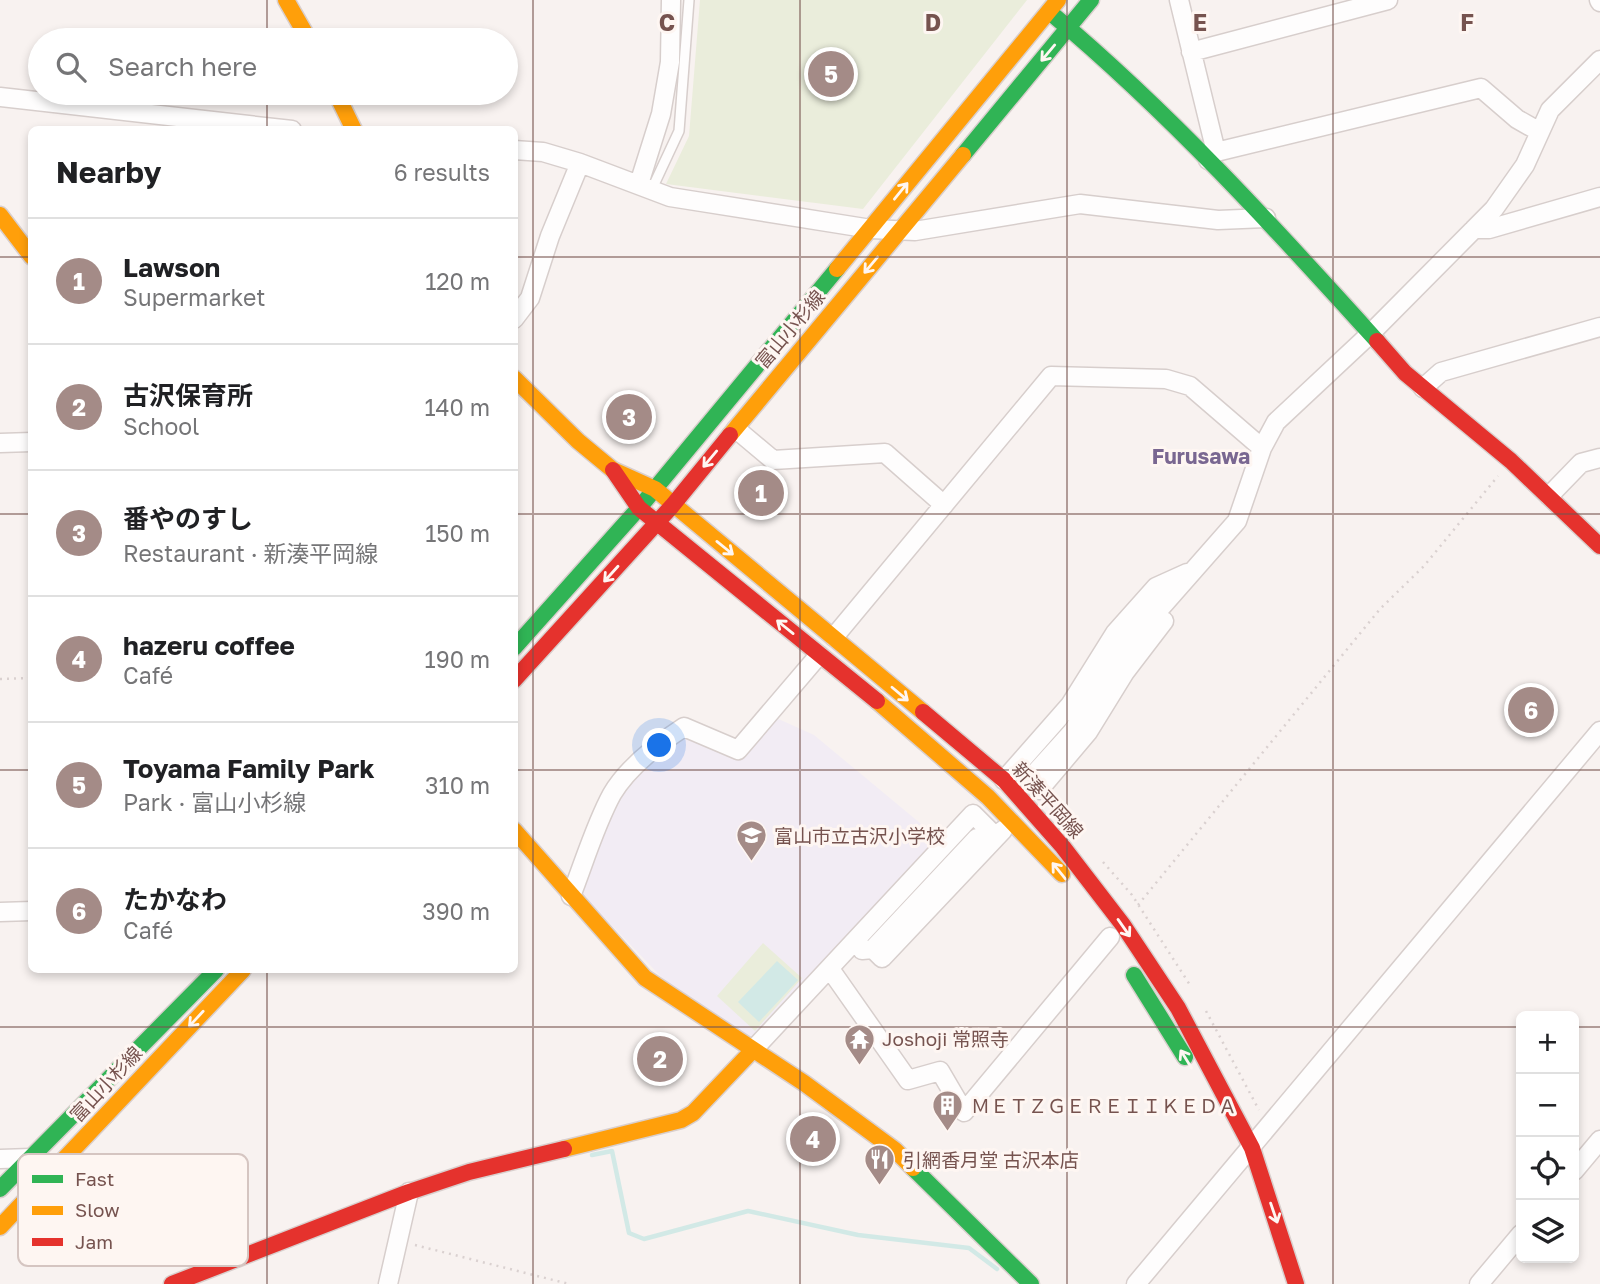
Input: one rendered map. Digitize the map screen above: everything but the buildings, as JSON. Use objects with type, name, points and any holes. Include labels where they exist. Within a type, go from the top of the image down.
[{"type":"main road","points":[[286,0],[302,28]]},
{"type":"main road","name":"富山小杉線","points":[[518,676],[672,506],[1091,0]]},
{"type":"main road","points":[[1049,6],[1069,29],[1212,156],[1369,335],[1423,388],[1511,461],[1600,546]]},
{"type":"main road","name":"富山小杉線","points":[[518,644],[655,489],[871,229],[1049,6]]},
{"type":"main road","points":[[342,105],[352,126]]},
{"type":"main road","points":[[0,215],[28,252]]},
{"type":"main road","name":"新湊平岡線","points":[[518,381],[578,441],[613,470],[655,489],[672,506],[1004,780],[1063,847],[1123,925],[1178,1008],[1252,1148],[1296,1284]]},
{"type":"main road","name":"新湊平岡線","points":[[613,470],[639,508],[885,707],[1011,821],[1073,889],[1117,948],[1194,1072],[1217,1118]]},
{"type":"main road","points":[[518,835],[645,978],[846,1112],[895,1150],[1031,1284]]},
{"type":"main road","name":"富山小杉線","points":[[35,1154],[213,973]]},
{"type":"main road","name":"富山小杉線","points":[[69,1154],[240,973]]},
{"type":"main road","points":[[248,1254],[409,1192],[469,1172],[681,1120],[693,1113],[752,1050]]},
{"type":"main road","points":[[1228,1140],[1241,1170]]},
{"type":"main road","name":"富山小杉線","points":[[0,1189],[18,1171]]},
{"type":"main road","name":"富山小杉線","points":[[0,1227],[18,1208]]},
{"type":"main road","points":[[172,1284],[218,1266]]},
{"type":"street","points":[[645,187],[662,114],[670,62],[671,0]]},
{"type":"street","points":[[1179,0],[1212,156],[1481,88],[1517,119],[1540,132]]},
{"type":"street","points":[[1191,52],[1388,0]]},
{"type":"street","points":[[1037,782],[1127,646],[1237,521],[1262,448],[1276,422],[1369,335],[1494,209],[1525,165],[1550,110],[1600,60]]},
{"type":"street","points":[[0,97],[28,100]]},
{"type":"street","points":[[71,105],[257,126]]},
{"type":"street","points":[[518,150],[543,152],[580,163],[670,197],[871,229],[898,231],[939,228],[1080,204],[1218,220],[1266,218]]},
{"type":"street","points":[[518,314],[530,298],[550,236],[580,163]]},
{"type":"street","points":[[1474,229],[1489,229],[1600,197]]},
{"type":"street","points":[[1423,388],[1441,372],[1600,327]]},
{"type":"street","points":[[834,638],[1051,376],[1166,379],[1190,386],[1262,448]]},
{"type":"street","points":[[736,429],[773,460],[886,453],[944,505]]},
{"type":"street","points":[[0,443],[28,442]]},
{"type":"street","points":[[1549,496],[1581,463],[1600,458]]},
{"type":"street","points":[[1004,780],[1070,705],[1115,633],[1156,587],[1194,570]]},
{"type":"street","points":[[571,896],[612,794],[624,778],[661,742],[684,727],[738,750],[819,655]]},
{"type":"street","points":[[1136,1284],[1241,1170],[1252,1148],[1600,730]]},
{"type":"street","points":[[752,1050],[973,814],[996,837]]},
{"type":"street","points":[[873,949],[883,958],[1011,821]]},
{"type":"street","points":[[845,953],[873,949],[977,838]]},
{"type":"street","points":[[0,912],[28,911]]},
{"type":"street","points":[[830,969],[908,1080],[940,1071],[964,1112],[1117,948]]},
{"type":"street","points":[[1579,1165],[1600,1140]]},
{"type":"street","points":[[0,1159],[18,1158]]},
{"type":"street","points":[[388,1284],[409,1192]]},
{"type":"street","points":[[1479,1284],[1516,1240]]},
{"type":"lane","points":[[645,187],[679,131],[689,0]]},
{"type":"path","points":[[1138,905],[1380,609],[1424,566],[1511,461]]},
{"type":"path","points":[[0,679],[28,678]]},
{"type":"path","points":[[398,1241],[569,1284]]},
{"type":"shaded area","name":"富山市立古沢小学校","points":[[774,717],[814,735],[938,838],[752,1040],[671,987],[577,889],[621,784],[681,733],[738,757]]},
{"type":"green space","points":[[700,0],[1027,0],[863,209],[666,184],[689,136]]},
{"type":"green space","points":[[763,943],[802,978],[755,1031],[717,996]]},
{"type":"water","points":[[777,961],[798,980],[759,1022],[738,1002]]},
{"type":"waterway","points":[[592,1155],[612,1151],[629,1233],[644,1239],[748,1211],[858,1235],[969,1248],[997,1269]]},
{"type":"traffic: fast","points":[[963,155],[1091,0]]},
{"type":"traffic: fast","points":[[1052,14],[1180,131],[1377,341]]},
{"type":"traffic: fast","points":[[518,644],[639,508],[837,269]]},
{"type":"traffic: fast","points":[[35,1154],[213,973]]},
{"type":"traffic: fast","points":[[1134,975],[1185,1057]]},
{"type":"traffic: fast","points":[[913,1168],[1031,1284]]},
{"type":"traffic: fast","points":[[0,1189],[18,1171]]},
{"type":"traffic: slow","points":[[286,0],[302,28]]},
{"type":"traffic: slow","points":[[837,269],[1058,0]]},
{"type":"traffic: slow","points":[[342,105],[352,126]]},
{"type":"traffic: slow","points":[[730,435],[963,155]]},
{"type":"traffic: slow","points":[[0,215],[28,252]]},
{"type":"traffic: slow","points":[[518,382],[578,441],[613,470],[655,489],[923,712]]},
{"type":"traffic: slow","points":[[877,701],[988,797],[1062,874]]},
{"type":"traffic: slow","points":[[518,835],[645,978],[804,1083],[895,1150],[913,1168]]},
{"type":"traffic: slow","points":[[69,1154],[240,973]]},
{"type":"traffic: slow","points":[[564,1149],[681,1120],[693,1113],[753,1050]]},
{"type":"traffic: slow","points":[[0,1227],[18,1208]]},
{"type":"traffic: jam","points":[[1377,341],[1405,373],[1511,461],[1600,546]]},
{"type":"traffic: jam","points":[[518,676],[672,506],[730,435]]},
{"type":"traffic: jam","points":[[613,470],[639,508],[877,701]]},
{"type":"traffic: jam","points":[[923,712],[1004,780],[1063,847],[1123,925],[1178,1008],[1252,1148],[1296,1284]]},
{"type":"traffic: jam","points":[[248,1254],[409,1192],[469,1172],[564,1149]]},
{"type":"traffic: jam","points":[[172,1284],[218,1266]]},
{"type":"place","name":"Toyama Family Park","points":[[831,74]]},
{"type":"place","name":"番やのすし","points":[[629,417]]},
{"type":"place","name":"Lawson","points":[[761,493]]},
{"type":"place","name":"たかなわ","points":[[1531,710]]},
{"type":"place","name":"富山市立古沢小学校","points":[[751,863]]},
{"type":"place","name":"古沢保育所","points":[[660,1059]]},
{"type":"place","name":"Joshoji 常照寺","points":[[859,1066]]},
{"type":"place","name":"ＭＥＴＺＧＥＲＥＩＩＫＥＤＡ","points":[[948,1133]]},
{"type":"place","name":"hazeru coffee","points":[[813,1139]]},
{"type":"place","name":"引網香月堂 古沢本店","points":[[880,1187]]},
{"type":"district","name":"Furusawa","points":[[1201,457]]}]
